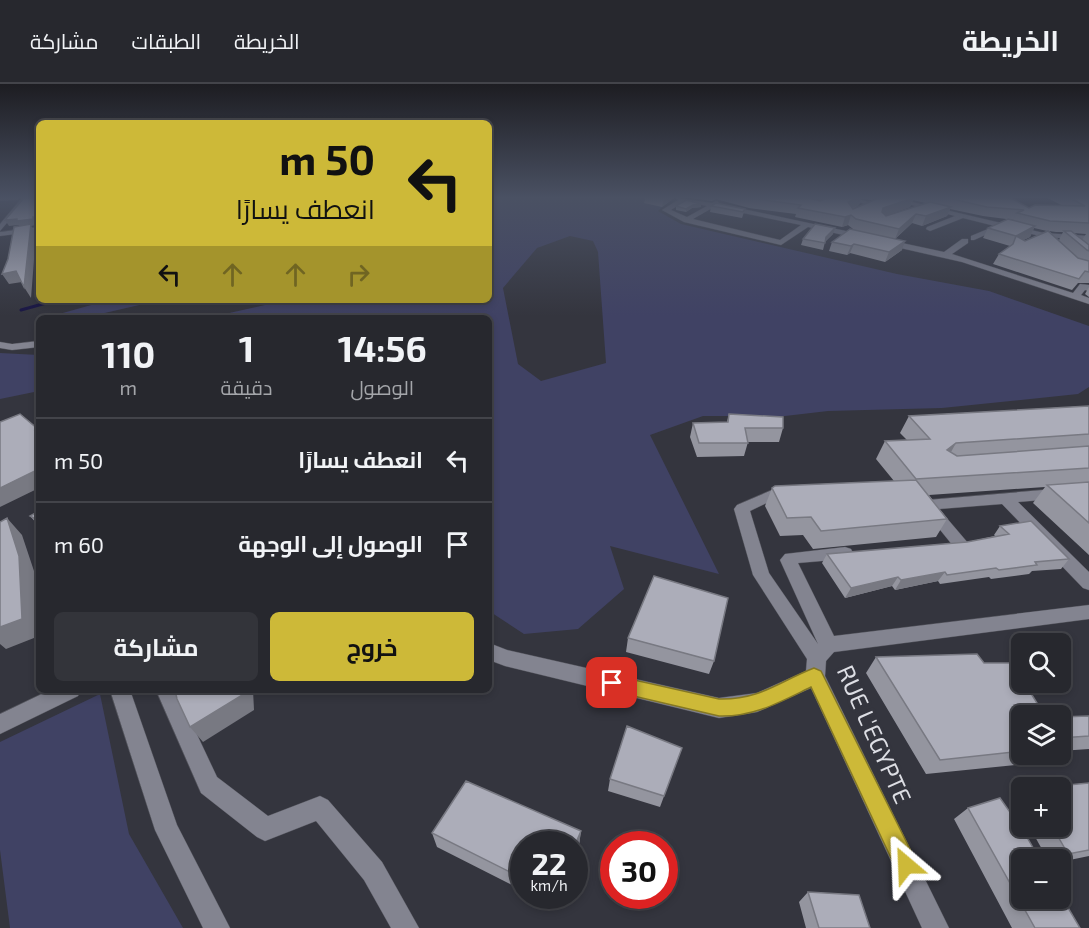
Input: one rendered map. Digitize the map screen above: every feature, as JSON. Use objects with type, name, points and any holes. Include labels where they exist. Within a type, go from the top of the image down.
[{"type":"street","points":[[758,237],[781,243],[789,237]]},
{"type":"street","points":[[867,237],[923,254],[944,256],[980,266],[1089,301]]},
{"type":"street","points":[[944,256],[975,237]]},
{"type":"street","points":[[1026,243],[1039,237]]},
{"type":"street","points":[[1047,237],[1052,242]]},
{"type":"street","points":[[1063,237],[1089,238]]},
{"type":"street","points":[[1068,238],[1082,250]]},
{"type":"street","points":[[877,252],[890,243]]},
{"type":"street","points":[[980,266],[996,256]]},
{"type":"street","points":[[1075,296],[1086,287]]},
{"type":"street","points":[[0,345],[12,347],[36,344]]},
{"type":"street","points":[[937,545],[960,543],[927,505],[1089,491]]},
{"type":"street","points":[[772,495],[742,509],[761,575],[820,660]]},
{"type":"street","points":[[1005,498],[1089,583]]},
{"type":"street","points":[[820,660],[788,560],[858,552]]},
{"type":"street","points":[[492,652],[505,658],[719,708],[735,708],[760,703],[820,660],[1089,612]]},
{"type":"street","name":"RUE L'EGYPTE","points":[[820,660],[936,928]]},
{"type":"street","points":[[0,724],[65,693]]},
{"type":"street","points":[[121,693],[167,830],[217,928]]},
{"type":"street","points":[[167,693],[209,785],[265,828],[320,808],[373,870],[406,928]]},
{"type":"shaded area","points":[[492,237],[566,237],[537,248],[503,288],[518,364],[541,381],[606,363],[598,252],[593,241],[576,237],[739,237],[897,274],[989,291],[1089,326],[1089,387],[1078,394],[942,408],[828,411],[785,416],[703,416],[650,435],[719,574],[610,546],[624,589],[578,629],[524,634],[492,613],[492,315],[220,315],[274,303],[492,303]]},
{"type":"shaded area","points":[[98,303],[148,303],[96,315],[56,315]]},
{"type":"shaded area","points":[[0,353],[36,355],[36,392],[0,399]]},
{"type":"shaded area","points":[[100,694],[129,834],[183,928],[10,928],[0,850],[0,742]]},
{"type":"building","points":[[12,237],[30,237],[24,287],[16,271],[2,274],[8,259]]},
{"type":"building","points":[[804,237],[826,237],[825,243],[803,239]]},
{"type":"building","points":[[838,237],[888,237],[905,241],[889,252],[854,244],[851,246],[832,242]]},
{"type":"building","points":[[1015,237],[1025,241],[1033,237],[1055,237],[1078,258],[1089,261],[1089,272],[1085,271],[1079,279],[999,254],[1013,244]]},
{"type":"building","points":[[1072,237],[1079,237],[1089,245],[1089,251]]},
{"type":"building","points":[[1089,406],[1089,434],[956,443],[947,450],[957,456],[1089,446],[1089,468],[916,479],[885,441],[930,439],[909,416]]},
{"type":"building","points":[[20,414],[36,427],[36,470],[0,488],[0,422]]},
{"type":"building","points":[[729,414],[783,417],[783,428],[745,428],[748,443],[699,443],[693,423],[728,422]]},
{"type":"building","points":[[916,480],[947,519],[821,531],[811,517],[787,518],[772,488],[775,486]]},
{"type":"building","points":[[1089,482],[1089,523],[1047,485]]},
{"type":"building","points":[[7,518],[19,556],[22,619],[0,627],[0,522]]},
{"type":"building","points":[[1031,521],[1069,559],[1035,562],[1037,565],[999,570],[996,568],[947,575],[945,572],[901,580],[898,577],[851,588],[827,554],[967,542],[1009,534],[1000,526]]},
{"type":"building","points":[[654,576],[728,598],[714,661],[628,638]]},
{"type":"building","points":[[977,654],[984,663],[1011,663],[1011,693],[1031,693],[1038,705],[1011,705],[1011,752],[940,760],[876,657]]},
{"type":"building","points":[[176,693],[244,694],[190,727]]},
{"type":"building","points":[[1089,716],[1089,736],[1071,737],[1071,717]]},
{"type":"building","points":[[627,726],[682,748],[664,796],[610,779]]},
{"type":"building","points":[[466,781],[581,831],[510,831],[510,872],[432,833]]},
{"type":"building","points":[[1089,783],[1089,850],[1071,853],[1071,849],[1065,849],[1058,837],[1071,837],[1071,785]]},
{"type":"building","points":[[1000,798],[1011,814],[1011,837],[1027,837],[1034,849],[1011,849],[1011,885],[968,808]]},
{"type":"building","points":[[808,892],[859,895],[870,928],[819,928]]},
{"type":"building","points":[[1024,909],[1069,909],[1080,928],[1035,928]]},
{"type":"waterway","points":[[21,310],[46,303]]},
{"type":"route","points":[[612,683],[719,708],[735,708],[760,703],[814,676],[906,865]]}]
